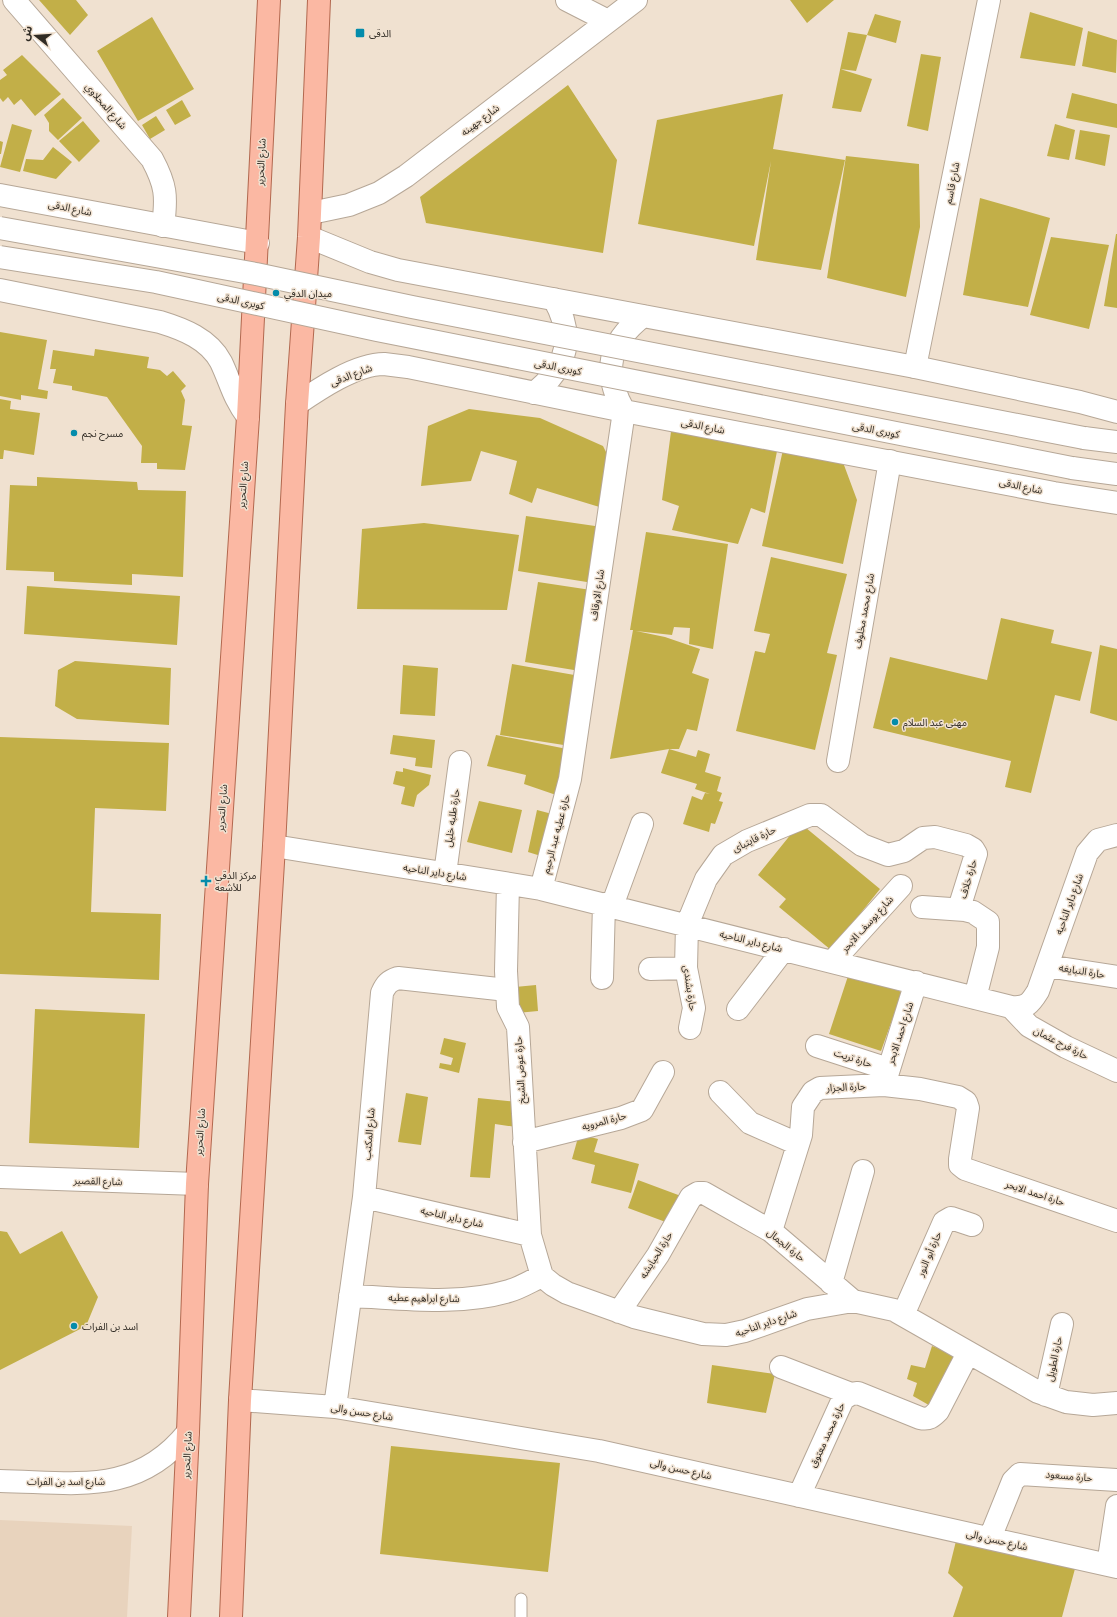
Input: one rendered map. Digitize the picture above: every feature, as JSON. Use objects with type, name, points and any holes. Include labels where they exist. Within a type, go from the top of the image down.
[{"type":"main road","name":"شارع التحرير","points":[[179,1617],[188,1432],[197,1184],[248,417],[258,243],[269,0]]},
{"type":"main road","points":[[231,1617],[240,1400],[274,846],[297,404],[310,237],[319,0]]},
{"type":"street","name":"شارع المحلاوي","points":[[14,0],[152,159],[163,180],[166,203],[163,226]]},
{"type":"street","points":[[567,0],[608,21]]},
{"type":"street","name":"شارع جهينه","points":[[311,213],[349,205],[379,193],[406,176],[636,0]]},
{"type":"street","name":"شارع قاسم","points":[[915,367],[989,0]]},
{"type":"street","name":"شارع الدقى","points":[[0,195],[258,243]]},
{"type":"street","points":[[0,228],[256,274],[420,309],[1084,438],[1117,442]]},
{"type":"street","points":[[310,237],[370,262],[398,270],[915,367],[1080,402],[1117,412]]},
{"type":"street","name":"كوبرى الدقى","points":[[0,256],[156,282],[384,332],[1072,468],[1117,474]]},
{"type":"street","points":[[0,290],[160,322],[178,328],[209,346],[220,361],[232,394],[248,417]]},
{"type":"street","points":[[534,393],[548,382],[555,372],[565,350],[566,332],[562,314],[554,299]]},
{"type":"street","points":[[624,411],[615,395],[611,378],[612,359],[618,342],[629,327],[643,316]]},
{"type":"street","name":"شارع الدقى","points":[[297,404],[333,380],[362,369],[382,364],[408,367],[624,411],[1054,493],[1117,503]]},
{"type":"street","points":[[1080,402],[1117,400]]},
{"type":"street","name":"شارع الاوقاف","points":[[570,779],[624,411]]},
{"type":"street","name":"شارع محمد مخلوف","points":[[838,761],[890,461]]},
{"type":"street","name":"حارة طلبه خليل","points":[[445,874],[460,762]]},
{"type":"street","name":"حارة عطيه عبد الرحيم","points":[[541,889],[570,779]]},
{"type":"street","name":"حارة قايتباى","points":[[687,925],[706,879],[723,855],[747,841],[810,815],[821,815],[835,826]]},
{"type":"street","points":[[602,978],[608,906],[642,824]]},
{"type":"street","name":"حارة خلاف","points":[[835,826],[862,845],[888,855],[904,851],[923,838],[934,836],[966,845],[973,849],[976,854],[961,902],[965,910],[973,912],[988,922],[988,947],[976,998]]},
{"type":"street","name":"شارع داير الناحيه","points":[[274,846],[541,889],[833,961],[1011,1007],[1022,1008],[1031,1002],[1038,992],[1088,853],[1098,840],[1117,836]]},
{"type":"street","name":"حارة عوض الشيخ","points":[[508,884],[506,971],[508,1007],[518,1027],[530,1235]]},
{"type":"street","name":"شارع يوسف الابحر","points":[[833,961],[901,886]]},
{"type":"street","points":[[922,907],[965,910]]},
{"type":"street","name":"حارة بشندى","points":[[687,925],[686,968],[694,1008],[690,1028]]},
{"type":"street","points":[[738,1009],[784,949]]},
{"type":"street","name":"حارة النبايغه","points":[[1047,966],[1117,977]]},
{"type":"street","points":[[650,970],[686,968]]},
{"type":"street","name":"شارع المكتب","points":[[335,1407],[364,1197],[382,993],[390,980],[398,978],[507,990]]},
{"type":"street","name":"شارع احمد الابحر","points":[[886,1077],[916,982]]},
{"type":"street","name":"حارة فرج عثمان","points":[[1011,1007],[1029,1026],[1066,1047],[1117,1071]]},
{"type":"street","name":"حارة تريت","points":[[817,1046],[886,1077]]},
{"type":"street","name":"حارة المرويه","points":[[524,1142],[621,1118],[642,1110],[663,1072]]},
{"type":"street","name":"حارة الجزار","points":[[771,1231],[798,1144],[802,1126],[803,1107],[813,1092],[820,1088],[886,1077],[935,1092],[958,1097],[966,1102],[968,1108],[960,1159]]},
{"type":"street","points":[[720,1092],[750,1123],[798,1144]]},
{"type":"street","name":"حارة احمد الابحر","points":[[960,1159],[960,1164],[970,1172],[1117,1221]]},
{"type":"street","points":[[831,1283],[863,1171]]},
{"type":"street","name":"شارع القصير","points":[[0,1177],[197,1184]]},
{"type":"street","name":"حارة الجمال","points":[[691,1197],[698,1193],[704,1193],[771,1231],[852,1301]]},
{"type":"street","name":"شارع داير الناحيه","points":[[364,1197],[530,1235]]},
{"type":"street","name":"حارة الحبايشه","points":[[619,1312],[658,1255],[691,1197]]},
{"type":"street","name":"حارة أبو النور","points":[[903,1315],[944,1222],[951,1218],[972,1225]]},
{"type":"street","points":[[530,1235],[542,1276]]},
{"type":"street","name":"شارع داير الناحيه","points":[[542,1276],[553,1285],[567,1293],[619,1312],[703,1334],[726,1335],[744,1332],[807,1309],[852,1301],[894,1310],[1046,1395],[1066,1402],[1093,1405],[1117,1403]]},
{"type":"street","name":"شارع ابراهيم عطيه","points":[[350,1296],[457,1300],[510,1291],[542,1276]]},
{"type":"street","name":"حارة الطويل","points":[[1046,1395],[1062,1324]]},
{"type":"street","name":"حارة محمد معتوق","points":[[799,1496],[843,1399],[850,1394],[858,1393],[920,1418],[926,1419],[933,1417],[938,1411],[968,1352]]},
{"type":"street","points":[[781,1367],[850,1394]]},
{"type":"street","name":"شارع حسن والى","points":[[240,1400],[335,1407],[599,1451],[1113,1566]]},
{"type":"street","name":"شارع اسد بن الفرات","points":[[0,1481],[106,1482],[126,1478],[144,1471],[161,1460],[176,1448],[188,1432]]},
{"type":"street","name":"حارة مسعود","points":[[990,1538],[1013,1481],[1020,1474],[1117,1480]]},
{"type":"street","points":[[1113,1566],[1117,1506]]},
{"type":"lane","points":[[521,1598],[521,1617]]},
{"type":"shaded area","points":[[0,1520],[132,1526],[127,1617],[0,1617]]},
{"type":"building","points":[[39,0],[76,0],[88,15],[70,35]]},
{"type":"building","points":[[790,0],[834,0],[807,23]]},
{"type":"building","points":[[1030,12],[1083,28],[1075,66],[1020,58]]},
{"type":"building","points":[[875,14],[901,21],[896,43],[867,35]]},
{"type":"building","points":[[152,17],[194,89],[138,121],[97,51]]},
{"type":"building","points":[[1088,31],[1117,40],[1116,73],[1082,66]]},
{"type":"building","points":[[848,32],[867,35],[856,71],[840,69]]},
{"type":"building","points":[[921,54],[941,57],[928,131],[907,126]]},
{"type":"building","points":[[22,55],[61,94],[35,116],[21,99],[14,105],[8,97],[3,102],[0,98],[0,80],[7,75],[3,70]]},
{"type":"building","points":[[840,69],[872,79],[861,112],[832,108]]},
{"type":"building","points":[[568,85],[617,160],[603,253],[426,223],[420,197]]},
{"type":"building","points":[[1072,93],[1117,104],[1117,128],[1066,118]]},
{"type":"building","points":[[783,94],[773,149],[845,160],[821,270],[756,260],[771,161],[754,246],[638,224],[657,120]]},
{"type":"building","points":[[63,98],[82,118],[58,140],[49,131],[49,123],[44,115]]},
{"type":"building","points":[[182,100],[191,116],[175,125],[166,110]]},
{"type":"building","points":[[156,116],[165,130],[150,139],[142,125]]},
{"type":"building","points":[[83,121],[100,141],[79,162],[59,141]]},
{"type":"building","points":[[12,124],[32,130],[20,172],[0,167]]},
{"type":"building","points":[[1055,124],[1075,130],[1069,160],[1047,156]]},
{"type":"building","points":[[1080,130],[1110,135],[1105,166],[1075,159]]},
{"type":"building","points":[[0,141],[3,142],[1,154],[0,154]]},
{"type":"building","points":[[53,147],[72,162],[56,179],[23,171],[26,159],[43,160]]},
{"type":"building","points":[[846,156],[919,164],[920,227],[906,297],[827,278]]},
{"type":"building","points":[[980,198],[1050,218],[1028,307],[963,295]]},
{"type":"building","points":[[1117,234],[1117,308],[1104,306]]},
{"type":"building","points":[[1051,237],[1109,245],[1089,329],[1030,315]]},
{"type":"building","points":[[0,332],[47,340],[38,389],[48,391],[47,399],[21,395],[21,400],[0,396]]},
{"type":"building","points":[[95,349],[149,357],[147,368],[160,370],[167,376],[173,371],[186,386],[181,391],[185,400],[182,425],[192,426],[185,470],[157,469],[157,463],[141,463],[142,446],[107,397],[72,390],[72,386],[53,383],[56,369],[50,369],[53,350],[94,356]]},
{"type":"building","points":[[0,399],[11,401],[10,409],[40,413],[34,455],[4,450],[3,459],[0,459]]},
{"type":"building","points":[[469,409],[540,418],[603,446],[611,462],[606,509],[537,488],[532,503],[509,494],[517,461],[481,451],[471,481],[421,486],[428,426]]},
{"type":"building","points":[[672,424],[778,446],[765,513],[751,508],[738,544],[672,530],[679,506],[662,500]]},
{"type":"building","points":[[784,445],[841,457],[857,500],[843,564],[762,546]]},
{"type":"building","points":[[37,477],[137,482],[138,490],[186,491],[183,577],[132,574],[132,585],[54,581],[54,572],[6,570],[10,485],[37,486]]},
{"type":"building","points":[[526,516],[602,527],[593,583],[518,571]]},
{"type":"building","points":[[424,523],[519,535],[507,610],[357,609],[362,529]]},
{"type":"building","points":[[646,532],[728,544],[713,649],[689,644],[690,628],[674,627],[672,635],[636,631],[665,637],[700,649],[692,673],[709,679],[697,731],[687,729],[679,749],[669,749],[610,759],[633,630],[630,630]]},
{"type":"building","points":[[771,557],[847,574],[827,653],[837,655],[815,750],[736,731],[755,651],[765,653],[770,634],[754,631]]},
{"type":"building","points":[[538,582],[591,590],[580,671],[525,662]]},
{"type":"building","points":[[27,586],[180,596],[177,645],[24,634]]},
{"type":"building","points":[[1001,618],[1054,630],[1051,643],[1092,652],[1080,701],[1055,695],[1031,793],[1005,787],[1011,761],[873,728],[890,657],[987,680]]},
{"type":"building","points":[[1100,645],[1117,649],[1117,721],[1090,713]]},
{"type":"building","points":[[75,661],[171,668],[169,725],[77,719],[55,706],[58,670]]},
{"type":"building","points":[[512,664],[580,676],[570,746],[500,735]]},
{"type":"building","points":[[403,665],[438,668],[435,716],[400,714]]},
{"type":"building","points":[[393,735],[435,740],[432,768],[415,766],[416,758],[390,754]]},
{"type":"building","points":[[496,735],[567,749],[559,796],[524,784],[526,775],[487,766]]},
{"type":"building","points":[[0,737],[169,743],[166,811],[95,808],[91,912],[161,914],[159,980],[0,974]]},
{"type":"building","points":[[669,749],[696,757],[698,750],[710,754],[705,772],[721,777],[717,791],[722,793],[719,801],[723,802],[715,824],[711,823],[709,832],[683,824],[692,796],[702,800],[705,793],[710,794],[695,789],[697,784],[661,773]]},
{"type":"building","points":[[403,768],[431,775],[429,785],[417,795],[414,807],[401,804],[405,787],[393,784],[396,771],[403,772]]},
{"type":"building","points":[[479,801],[522,810],[512,853],[467,842]]},
{"type":"building","points":[[537,810],[556,815],[544,857],[528,852]]},
{"type":"building","points":[[800,823],[880,889],[831,950],[779,907],[786,899],[758,875]]},
{"type":"building","points":[[849,973],[902,992],[881,1051],[829,1034]]},
{"type":"building","points":[[536,985],[538,1011],[517,1013],[515,987]]},
{"type":"building","points":[[35,1009],[145,1014],[139,1148],[29,1143]]},
{"type":"building","points":[[444,1038],[466,1043],[459,1073],[439,1068],[440,1063],[451,1065],[453,1058],[440,1054]]},
{"type":"building","points":[[406,1093],[428,1097],[421,1145],[398,1142]]},
{"type":"building","points":[[478,1098],[518,1102],[516,1127],[495,1124],[490,1178],[470,1177]]},
{"type":"building","points":[[579,1134],[598,1139],[594,1152],[639,1164],[631,1193],[591,1183],[595,1165],[572,1159]]},
{"type":"building","points":[[638,1180],[681,1196],[671,1224],[628,1208]]},
{"type":"building","points":[[0,1231],[7,1232],[20,1254],[62,1231],[98,1297],[86,1326],[0,1370]]},
{"type":"building","points":[[932,1346],[957,1355],[934,1408],[913,1396],[917,1383],[907,1379],[911,1365],[925,1368]]},
{"type":"building","points":[[712,1365],[775,1374],[766,1413],[707,1403]]},
{"type":"building","points":[[391,1446],[560,1463],[548,1572],[380,1554]]},
{"type":"building","points":[[957,1537],[1076,1565],[1062,1617],[953,1617],[963,1587],[948,1573]]},
{"type":"place","name":"الدقى","points":[[360,33]]},
{"type":"place","name":"ميدان الدقي","points":[[276,293]]},
{"type":"place","name":"مسرح نجم","points":[[74,433]]},
{"type":"place","name":"مهنى عبد السلام","points":[[895,722]]},
{"type":"place","name":"مركز الدقي للأشعة","points":[[206,881]]},
{"type":"place","name":"اسد بن الفرات","points":[[74,1326]]}]
